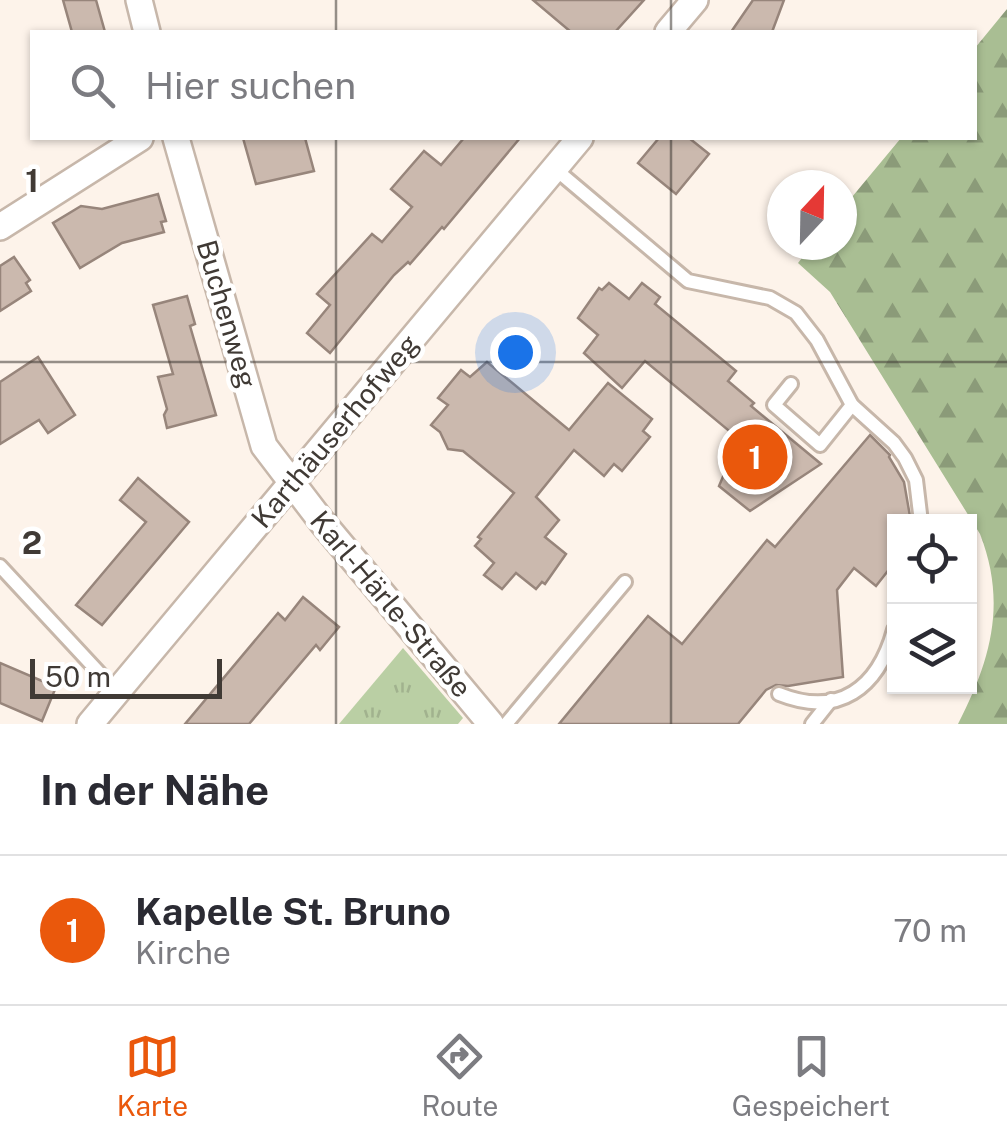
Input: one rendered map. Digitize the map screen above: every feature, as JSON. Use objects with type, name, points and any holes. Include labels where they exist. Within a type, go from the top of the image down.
[{"type":"street","points":[[138,0],[146,30]]},
{"type":"street","points":[[670,30],[695,0]]},
{"type":"street","points":[[0,227],[137,140]]},
{"type":"street","name":"Buchenweg","points":[[177,140],[264,446],[292,483]]},
{"type":"street","name":"Karthäuserhofweg","points":[[90,724],[578,140]]},
{"type":"street","name":"Karl-Härle-Straße","points":[[292,483],[490,724]]},
{"type":"lane","points":[[554,168],[688,280],[770,298],[796,313],[817,340],[852,405],[906,458],[916,480],[920,514]]},
{"type":"lane","points":[[791,384],[774,405],[820,445],[852,405]]},
{"type":"lane","points":[[0,566],[117,692]]},
{"type":"lane","points":[[506,724],[624,582]]},
{"type":"lane","points":[[779,694],[814,703],[856,691],[883,665],[887,652]]},
{"type":"lane","points":[[812,724],[831,700]]},
{"type":"green space","points":[[1007,9],[1007,724],[958,724],[972,694],[977,694],[992,631],[993,584],[977,529],[977,514],[968,514],[830,292],[798,263],[857,260],[857,191],[899,140],[977,140],[977,46]]},
{"type":"green space","points":[[403,648],[463,718],[458,724],[339,724]]},
{"type":"building","points":[[63,0],[96,0],[104,30],[71,30]]},
{"type":"building","points":[[533,0],[644,0],[617,30],[569,30]]},
{"type":"building","points":[[753,0],[784,0],[773,30],[732,30]]},
{"type":"building","points":[[244,140],[306,140],[314,171],[256,184]]},
{"type":"building","points":[[462,140],[518,140],[444,229],[394,275],[330,353],[307,333],[330,305],[317,294],[372,234],[382,242],[412,207],[391,189],[424,151],[441,165]]},
{"type":"building","points":[[657,140],[692,140],[709,154],[676,194],[638,163]]},
{"type":"building","points":[[158,194],[166,221],[161,222],[164,232],[122,243],[80,268],[53,223],[81,206],[102,209]]},
{"type":"building","points":[[14,257],[30,280],[26,283],[31,291],[0,311],[0,266]]},
{"type":"building","points":[[609,283],[629,299],[642,283],[660,297],[655,304],[736,371],[728,381],[754,403],[751,406],[821,464],[750,511],[719,486],[739,439],[645,361],[622,388],[584,353],[598,335],[578,318],[599,288],[602,290]]},
{"type":"building","points":[[187,296],[195,324],[190,326],[216,415],[167,428],[167,409],[158,377],[173,374],[153,305]]},
{"type":"building","points":[[38,357],[75,415],[48,433],[39,420],[0,444],[0,382]]},
{"type":"building","points":[[487,362],[569,430],[608,383],[652,419],[643,431],[650,437],[622,471],[614,464],[604,476],[574,450],[536,497],[559,520],[545,537],[566,554],[545,584],[542,582],[536,589],[516,573],[502,589],[484,575],[494,563],[475,546],[481,539],[478,537],[514,493],[463,451],[448,449],[440,432],[431,425],[448,405],[438,398],[461,370],[470,377]]},
{"type":"building","points":[[870,435],[890,455],[904,482],[910,514],[887,514],[887,572],[876,586],[854,568],[837,590],[843,677],[776,685],[766,690],[738,724],[559,724],[648,616],[682,644],[767,540],[775,547]]},
{"type":"building","points":[[138,478],[189,522],[102,625],[76,605],[146,522],[120,500]]},
{"type":"building","points":[[303,597],[339,627],[320,650],[316,645],[249,724],[185,724],[278,613],[285,620]]},
{"type":"building","points":[[0,663],[56,687],[42,721],[0,703]]},
{"type":"place","name":"Kapelle St. Bruno","points":[[755,457]]}]
